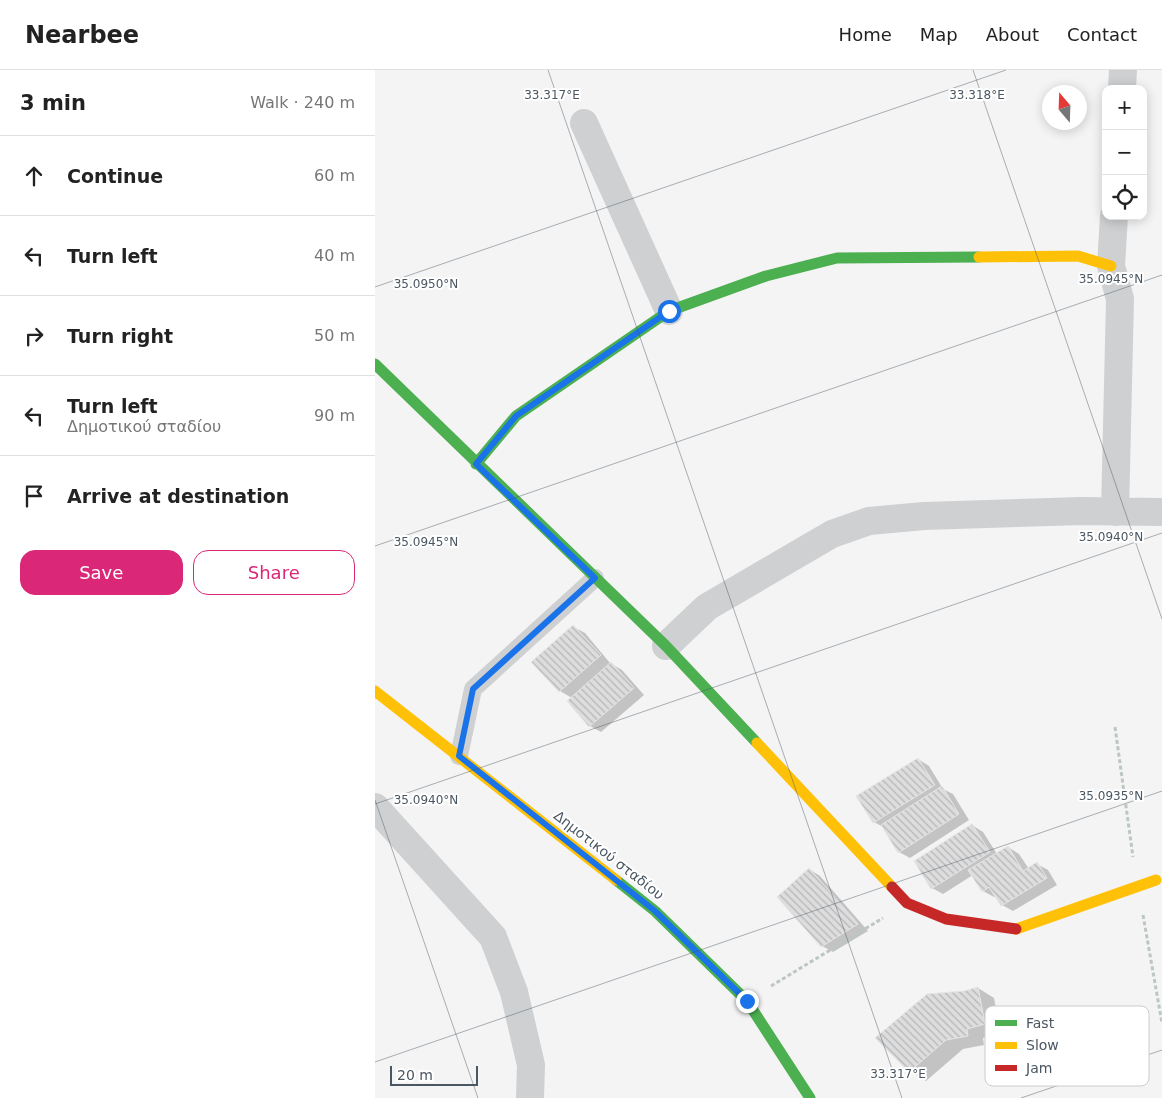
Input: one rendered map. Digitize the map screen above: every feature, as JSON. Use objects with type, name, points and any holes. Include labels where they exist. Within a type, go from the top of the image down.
[{"type":"street","points":[[1122,85],[1123,70]]},
{"type":"street","points":[[584,123],[669,311]]},
{"type":"street","points":[[1114,220],[1111,266],[1120,299],[1115,512]]},
{"type":"street","points":[[476,464],[516,416],[669,311],[766,276],[837,258],[1079,256],[1111,266]]},
{"type":"street","points":[[375,364],[476,464],[666,646],[907,903],[946,919],[1013,930],[1156,880]]},
{"type":"street","points":[[666,646],[707,607],[832,534],[869,521],[924,516],[1162,512]]},
{"type":"street","name":"Δημοτικού σταδίου","points":[[375,691],[655,911],[747,1001],[810,1098]]},
{"type":"street","points":[[375,807],[493,937],[514,992],[531,1065],[529,1098]]},
{"type":"lane","points":[[459,756],[473,689],[595,578]]},
{"type":"path","points":[[747,1001],[907,903]]},
{"type":"building","points":[[573,625],[601,655],[559,692],[531,662]]},
{"type":"building","points":[[611,662],[634,688],[589,727],[567,701]]},
{"type":"building","points":[[918,758],[935,785],[873,823],[856,796]]},
{"type":"building","points":[[942,786],[959,814],[898,853],[881,825]]},
{"type":"building","points":[[972,824],[990,852],[931,889],[914,861]]},
{"type":"building","points":[[1008,846],[1023,871],[1037,862],[1047,878],[1001,906],[989,887],[982,892],[968,870]]},
{"type":"building","points":[[809,868],[858,924],[821,947],[777,897]]},
{"type":"building","points":[[978,987],[985,1024],[967,1029],[968,1036],[946,1040],[909,1072],[875,1038],[927,994],[964,991]]},
{"type":"traffic: fast","points":[[476,464],[516,416],[669,311],[766,276],[837,258],[979,257]]},
{"type":"traffic: fast","points":[[375,364],[666,646],[757,743]]},
{"type":"traffic: fast","points":[[616,880],[655,911],[747,1001],[810,1098]]},
{"type":"traffic: slow","points":[[979,257],[1078,256],[1111,266]]},
{"type":"traffic: slow","points":[[375,691],[616,880]]},
{"type":"traffic: slow","points":[[757,743],[892,887]]},
{"type":"traffic: slow","points":[[1016,929],[1156,880]]},
{"type":"traffic: jam","points":[[892,887],[907,903],[946,919],[1016,929]]},
{"type":"route","points":[[669,311],[516,416],[476,464],[595,578],[473,689],[459,756],[655,911],[747,1001]]}]
